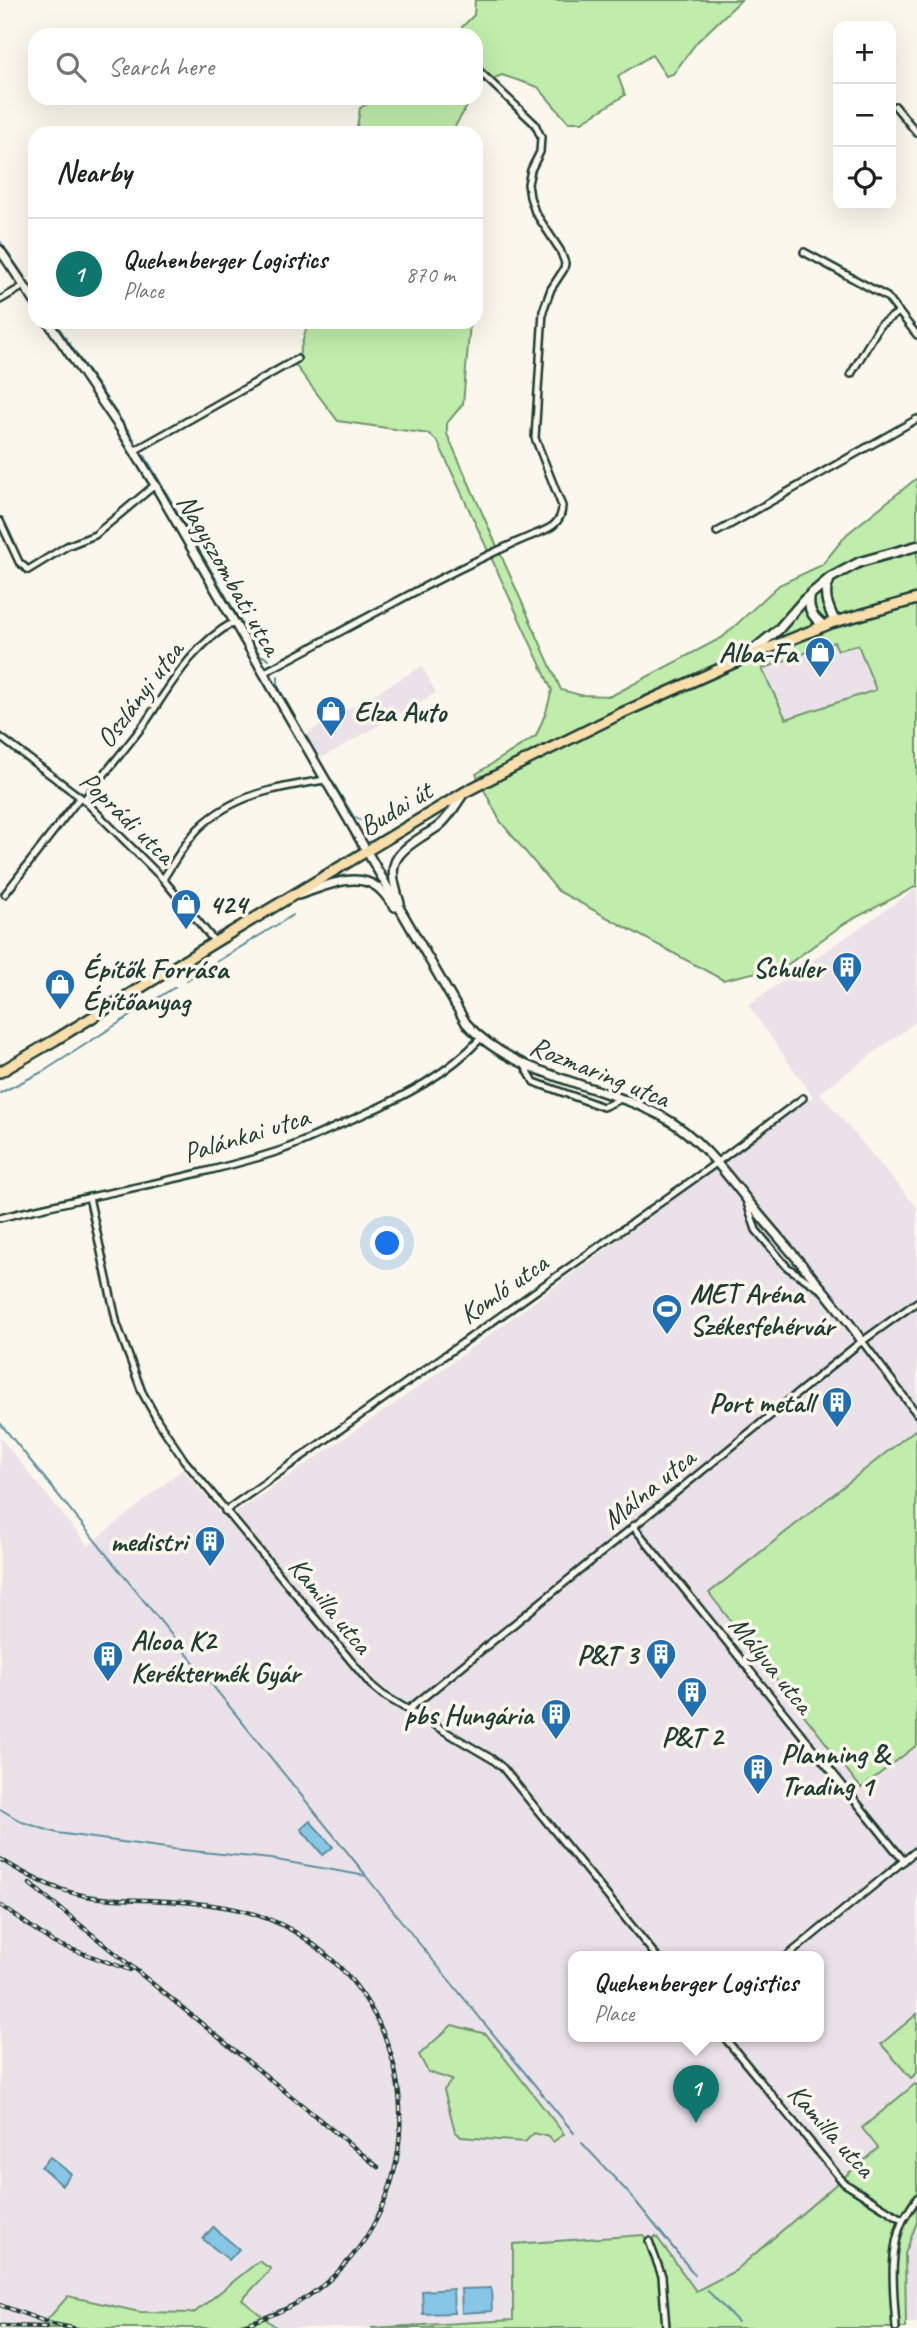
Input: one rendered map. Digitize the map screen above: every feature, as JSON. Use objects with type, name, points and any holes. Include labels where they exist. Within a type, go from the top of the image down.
[{"type":"main road","points":[[742,659],[778,631],[810,595],[830,578],[860,562],[917,546]]},
{"type":"main road","points":[[830,578],[826,587],[826,600],[835,622]]},
{"type":"main road","points":[[810,595],[809,608],[813,618],[824,626]]},
{"type":"main road","name":"Budai út","points":[[0,1072],[465,792],[622,713],[742,659],[835,622],[917,599]]},
{"type":"street","points":[[263,673],[485,556],[553,526],[562,515],[560,500],[538,450],[534,426],[543,311],[565,263],[560,250],[535,212],[530,197],[528,184],[531,170],[540,152],[541,137],[535,124],[483,75]]},
{"type":"street","points":[[896,107],[917,133]]},
{"type":"street","points":[[0,250],[28,292]]},
{"type":"street","points":[[804,252],[887,297],[917,335]]},
{"type":"street","points":[[0,300],[24,286]]},
{"type":"street","points":[[851,374],[880,325],[899,312]]},
{"type":"street","name":"Nagyszombati utca","points":[[53,329],[134,450],[367,852]]},
{"type":"street","points":[[134,450],[297,359]]},
{"type":"street","points":[[718,532],[917,419]]},
{"type":"street","points":[[0,521],[19,562],[28,570],[66,545],[95,535],[155,485]]},
{"type":"street","name":"Oszlányi utca","points":[[5,894],[146,721],[187,662],[212,637],[234,622]]},
{"type":"street","name":"Poprádi utca","points":[[0,737],[82,798],[163,879],[215,942]]},
{"type":"street","points":[[163,879],[200,828],[233,804],[270,789],[325,780]]},
{"type":"street","points":[[404,917],[392,879],[396,858],[404,848],[442,824],[465,792]]},
{"type":"street","name":"Rozmaring utca","points":[[367,852],[461,1016],[481,1038],[503,1054],[646,1109],[675,1124],[695,1140],[824,1292],[917,1414]]},
{"type":"street","points":[[287,899],[346,880],[361,880],[377,887],[404,917]]},
{"type":"street","name":"Palánkai utca","points":[[0,1218],[226,1165],[300,1143],[375,1109],[431,1079],[455,1063],[481,1038]]},
{"type":"street","points":[[523,1062],[534,1082],[603,1107],[621,1099]]},
{"type":"street","name":"Komló utca","points":[[225,1511],[716,1163],[803,1098]]},
{"type":"street","name":"Kamilla utca","points":[[89,1197],[117,1324],[142,1392],[170,1441],[359,1673],[383,1695],[492,1759],[502,1768],[652,1951]]},
{"type":"street","points":[[745,1197],[756,1230],[787,1267],[824,1292]]},
{"type":"street","name":"Málna utca","points":[[408,1710],[862,1341],[917,1302]]},
{"type":"street","name":"Mályva utca","points":[[633,1526],[904,1861]]},
{"type":"street","points":[[793,1951],[917,1850]]},
{"type":"street","name":"Kamilla utca","points":[[728,2042],[844,2183],[903,2220]]},
{"type":"street","points":[[896,2328],[894,2259],[897,2238],[903,2220],[917,2198]]},
{"type":"street","points":[[649,2241],[662,2276],[666,2328]]},
{"type":"shaded area","name":"Alba-Fa","points":[[835,642],[858,644],[876,690],[786,719],[762,669]]},
{"type":"shaded area","points":[[422,666],[436,693],[318,760],[304,735]]},
{"type":"shaded area","points":[[917,888],[917,1021],[820,1093],[917,1207],[917,1430],[709,1593],[861,1787],[917,1745],[917,2014],[881,2044],[911,2078],[917,2073],[917,2086],[915,2084],[863,2128],[879,2148],[735,2271],[695,2291],[655,2236],[513,2320],[371,2328],[277,2328],[242,2300],[271,2269],[259,2261],[194,2313],[140,2312],[68,2296],[40,2328],[0,2328],[0,1437],[88,1546],[183,1469],[225,1520],[414,1390],[813,1097],[748,1005]],"holes":[[[452,2080],[563,2135],[549,2137],[534,2133],[445,2090]]]},
{"type":"shaded area","points":[[917,2222],[917,2323],[906,2323],[905,2254]]},
{"type":"green space","points":[[475,0],[741,0],[697,42],[673,74],[666,76],[652,55],[618,76],[625,95],[582,122],[568,122],[538,87],[502,75],[483,82],[483,28],[462,28],[474,15]]},
{"type":"green space","points":[[365,105],[468,105],[455,126],[357,126],[360,108]]},
{"type":"green space","points":[[306,329],[469,329],[463,404],[447,423],[447,434],[561,690],[580,695],[611,696],[723,637],[779,585],[822,565],[847,534],[917,478],[917,886],[845,923],[787,965],[723,980],[558,891],[500,821],[476,774],[536,736],[552,690],[438,442],[429,434],[338,421],[296,366]],"holes":[[[834,642],[838,650],[858,645],[876,690],[786,719],[762,669]]]},
{"type":"green space","points":[[916,1429],[917,1745],[861,1788],[709,1593]]},
{"type":"green space","points":[[917,2014],[917,2073],[911,2078],[881,2044]]},
{"type":"green space","points":[[452,2025],[486,2034],[564,2134],[553,2142],[549,2137],[534,2133],[525,2142],[461,2137],[455,2131],[444,2090],[452,2080],[428,2072],[419,2055]]},
{"type":"green space","points":[[915,2084],[917,2222],[905,2254],[906,2328],[371,2328],[513,2320],[513,2244],[644,2235],[647,2243],[656,2236],[696,2291],[735,2271],[878,2148],[862,2128]]},
{"type":"green space","points":[[259,2261],[271,2269],[242,2300],[277,2328],[40,2328],[68,2296],[140,2312],[194,2313]]},
{"type":"water","points":[[310,1821],[333,1847],[323,1855],[301,1829]]},
{"type":"water","points":[[50,2157],[71,2174],[62,2185],[41,2167]]},
{"type":"water","points":[[213,2227],[239,2249],[229,2260],[203,2239]]},
{"type":"water","points":[[491,2288],[492,2311],[462,2313],[461,2289]]},
{"type":"water","points":[[453,2289],[454,2313],[423,2314],[422,2291]]},
{"type":"waterway","points":[[0,241],[24,276]]},
{"type":"waterway","points":[[60,329],[134,439]]},
{"type":"waterway","points":[[145,456],[260,655],[269,659]]},
{"type":"waterway","points":[[278,676],[278,686],[304,734]]},
{"type":"waterway","points":[[319,760],[354,817],[369,824]]},
{"type":"waterway","points":[[401,862],[404,856]]},
{"type":"waterway","points":[[187,980],[293,915]]},
{"type":"waterway","points":[[0,1093],[44,1071],[175,987]]},
{"type":"waterway","points":[[0,1423],[365,1874]]},
{"type":"waterway","points":[[0,1809],[22,1822],[57,1833],[271,1859],[366,1876],[574,2133]]},
{"type":"waterway","points":[[582,2143],[633,2198],[695,2275]]},
{"type":"waterway","points":[[707,2290],[738,2322]]},
{"type":"railway","points":[[0,1859],[40,1881],[82,1895],[105,1899],[217,1906],[261,1916],[282,1925],[323,1952],[358,1988],[382,2030],[396,2076],[400,2124],[394,2172],[378,2217],[351,2258],[314,2292],[275,2314],[232,2328]]},
{"type":"railway","points":[[30,1884],[378,2167]]},
{"type":"railway","points":[[0,1905],[54,1943],[130,1970]]},
{"type":"railway","points":[[0,2305],[52,2324],[73,2328]]},
{"type":"railway","points":[[0,2326],[46,2327]]},
{"type":"place","name":"Alba-Fa","points":[[820,679]]},
{"type":"place","name":"Elza Auto","points":[[331,738]]},
{"type":"place","name":"424","points":[[186,931]]},
{"type":"place","name":"Schuler","points":[[847,994]]},
{"type":"place","name":"Építők Forrása Építőanyag","points":[[60,1011]]},
{"type":"place","name":"MET Aréna Székesfehérvár","points":[[667,1336]]},
{"type":"place","name":"Port metall","points":[[837,1429]]},
{"type":"place","name":"medistri","points":[[210,1568]]},
{"type":"place","name":"P&T 3","points":[[661,1681]]},
{"type":"place","name":"Alcoa K2 Keréktermék Gyár","points":[[108,1683]]},
{"type":"place","name":"P&T 2","points":[[692,1719]]},
{"type":"place","name":"pbs Hungária","points":[[556,1741]]},
{"type":"place","name":"Planning & Trading 1","points":[[758,1796]]},
{"type":"place","name":"Quehenberger Logistics","points":[[696,2123]]}]
